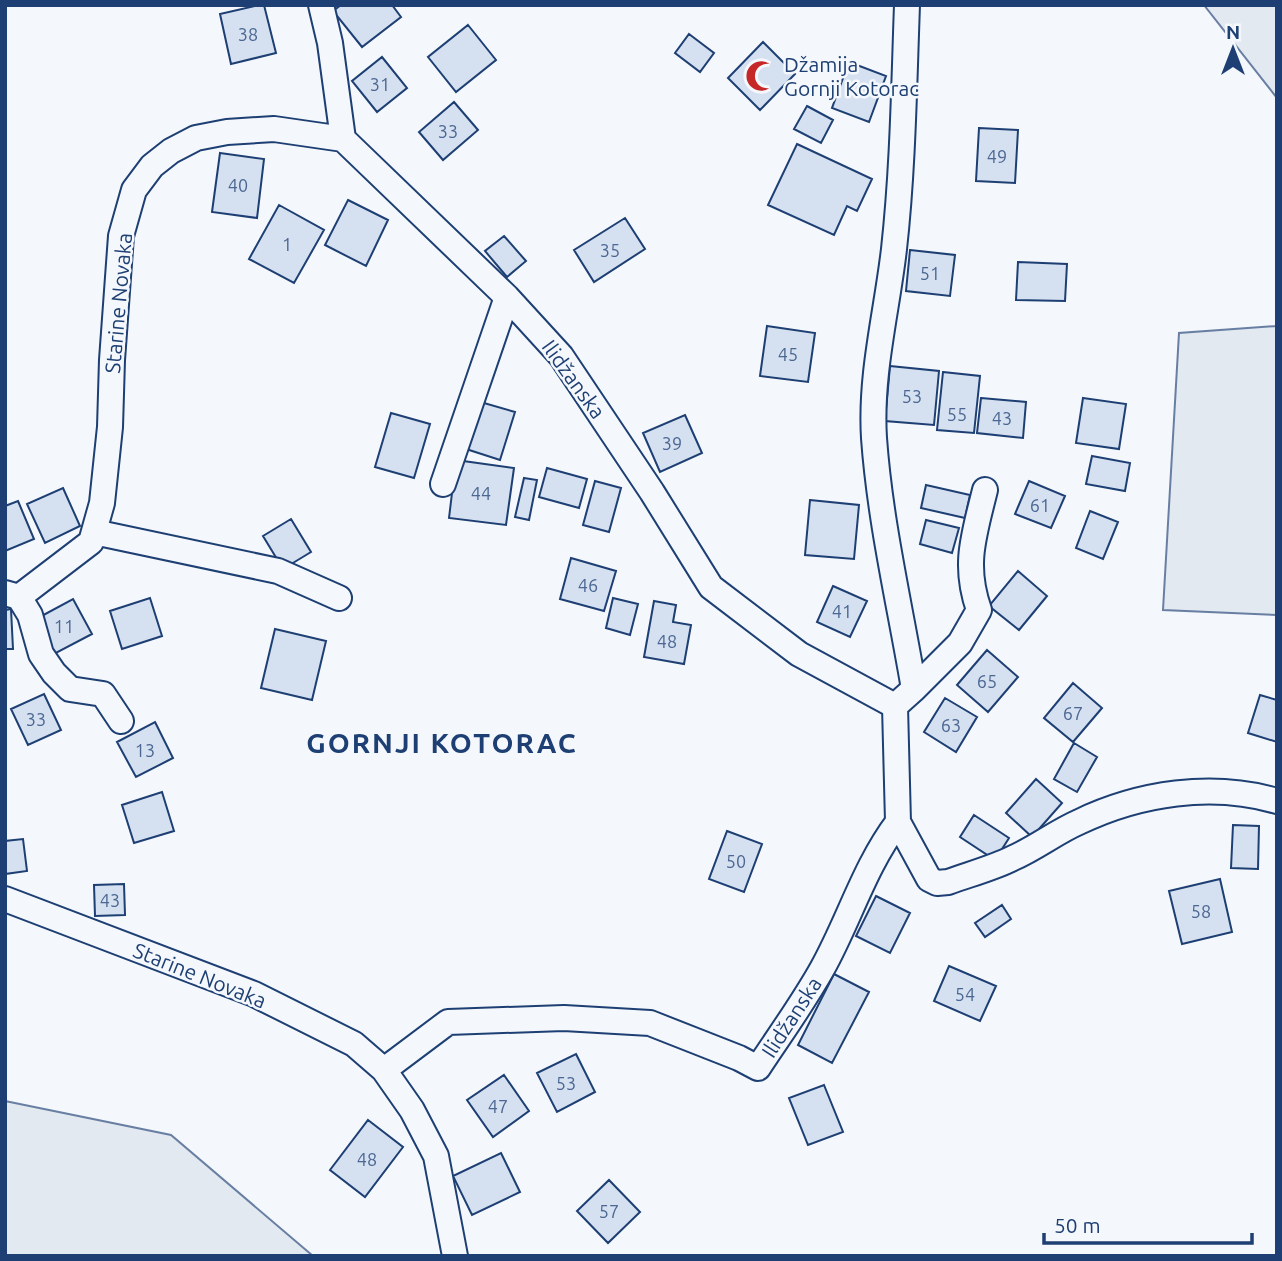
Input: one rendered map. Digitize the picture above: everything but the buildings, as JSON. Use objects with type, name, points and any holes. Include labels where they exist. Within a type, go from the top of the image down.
[{"type":"street","points":[[321,5],[330,43],[343,139]]},
{"type":"street","points":[[907,5],[896,221],[877,363],[874,437],[905,697],[898,822],[929,879],[937,883],[948,882],[1013,859],[1078,822],[1126,802],[1192,792],[1228,791],[1277,801]]},
{"type":"street","name":"Starine Novaka","points":[[12,595],[91,542],[102,503],[110,427],[121,236],[134,190],[152,166],[171,151],[196,138],[227,132],[274,129],[343,139]]},
{"type":"street","name":"Ilidžanska","points":[[343,139],[507,297],[561,356],[652,492],[711,587],[799,654],[905,697]]},
{"type":"street","points":[[443,484],[507,297]]},
{"type":"street","points":[[905,697],[960,643],[979,610],[971,586],[972,548],[985,490]]},
{"type":"street","points":[[94,532],[278,571],[339,598]]},
{"type":"street","points":[[12,595],[30,615],[41,654],[54,673],[70,689],[103,694],[121,721]]},
{"type":"street","name":"Ilidžanska","points":[[384,1070],[448,1022],[564,1018],[650,1023],[758,1068],[822,969],[857,892],[886,838],[898,822]]},
{"type":"street","name":"Starine Novaka","points":[[5,899],[254,994],[354,1044],[384,1070],[412,1110],[436,1156],[455,1256]]},
{"type":"shaded area","points":[[1204,5],[1277,5],[1277,98]]},
{"type":"shaded area","points":[[1277,326],[1277,615],[1163,610],[1179,333]]},
{"type":"shaded area","points":[[5,1101],[171,1135],[313,1256],[5,1256]]},
{"type":"place","name":"Džamija Gornji Kotorac","points":[[761,76]]},
{"type":"district","name":"GORNJI KOTORAC","points":[[442,742]]}]
